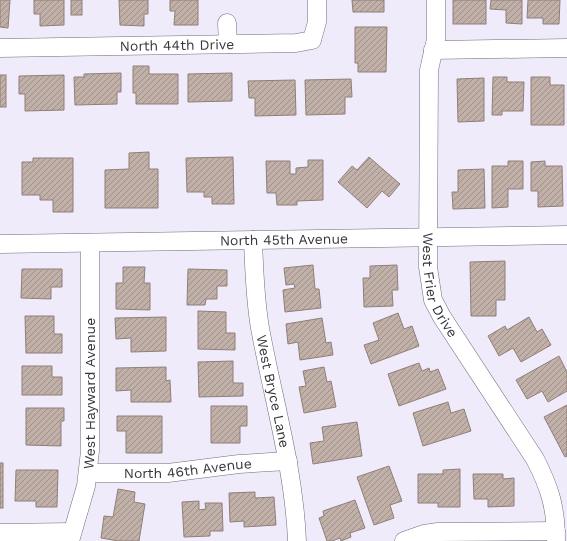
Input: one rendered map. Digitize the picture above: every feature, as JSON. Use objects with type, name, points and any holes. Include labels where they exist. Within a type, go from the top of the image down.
[{"type":"street","name":"North 44th Drive","points":[[0,48],[296,43],[312,40],[317,22],[318,0]]},
{"type":"street","name":"West Frier Drive","points":[[436,0],[436,40],[428,70],[429,283],[433,300],[442,317],[546,479],[553,502],[556,536]]},
{"type":"street","points":[[227,23],[228,44]]},
{"type":"street","points":[[433,50],[567,48]]},
{"type":"street","name":"North 45th Avenue","points":[[0,244],[567,235]]},
{"type":"street","name":"West Bryce Lane","points":[[253,240],[256,296],[260,328],[294,495],[297,541]]},
{"type":"street","name":"West Hayward Avenue","points":[[71,536],[86,486],[90,451],[90,243]]},
{"type":"street","name":"North 46th Avenue","points":[[88,473],[168,473],[239,464],[288,461]]},
{"type":"street","points":[[404,541],[424,534],[438,532],[556,536]]},
{"type":"street","points":[[0,533],[71,536]]},
{"type":"building","points":[[0,0],[10,0],[8,28],[0,27]]},
{"type":"building","points":[[34,0],[64,0],[64,25],[40,26],[40,14],[34,14]]},
{"type":"building","points":[[71,0],[82,0],[82,15],[71,15]]},
{"type":"building","points":[[119,0],[148,0],[148,14],[144,14],[144,26],[120,25]]},
{"type":"building","points":[[170,0],[198,0],[198,25],[174,25],[175,11],[170,11]]},
{"type":"building","points":[[352,0],[384,0],[384,12],[353,12]]},
{"type":"building","points":[[453,0],[486,0],[486,24],[453,24]]},
{"type":"building","points":[[491,0],[522,0],[522,24],[506,23],[506,10],[490,9]]},
{"type":"building","points":[[528,0],[560,0],[559,24],[543,24],[543,18],[527,18]]},
{"type":"building","points":[[355,27],[387,27],[386,72],[358,72],[358,63],[355,63]]},
{"type":"building","points":[[133,66],[149,66],[149,74],[178,74],[178,104],[136,104],[136,93],[133,93]]},
{"type":"building","points":[[121,73],[121,92],[117,92],[117,104],[75,105],[74,77],[84,77],[84,74]]},
{"type":"building","points":[[232,73],[232,101],[188,102],[188,74]]},
{"type":"building","points":[[0,75],[6,75],[6,107],[0,107]]},
{"type":"building","points":[[64,75],[64,110],[25,111],[25,94],[19,94],[19,76]]},
{"type":"building","points":[[493,77],[507,77],[507,82],[524,82],[523,111],[502,111],[502,115],[492,115]]},
{"type":"building","points":[[531,77],[550,77],[550,85],[564,85],[564,125],[531,125]]},
{"type":"building","points":[[484,78],[484,121],[458,122],[457,79]]},
{"type":"building","points":[[351,79],[352,97],[345,97],[345,114],[306,115],[305,80]]},
{"type":"building","points":[[295,80],[296,115],[255,116],[255,98],[249,98],[248,81]]},
{"type":"building","points":[[149,152],[149,169],[158,169],[158,208],[105,208],[105,170],[129,169],[129,153]]},
{"type":"building","points":[[233,157],[234,204],[212,204],[212,197],[204,197],[204,192],[187,192],[186,158]]},
{"type":"building","points":[[369,157],[400,184],[389,197],[382,191],[367,208],[338,182],[352,166],[357,170]]},
{"type":"building","points":[[33,158],[73,158],[73,212],[53,212],[53,200],[40,200],[40,195],[22,195],[22,162],[33,162]]},
{"type":"building","points":[[308,160],[323,160],[323,200],[297,201],[297,205],[277,205],[276,193],[267,193],[266,161],[290,161],[290,174],[296,174],[296,168],[308,167]]},
{"type":"building","points":[[508,161],[523,161],[523,189],[508,189],[508,207],[492,208],[492,166],[508,166]]},
{"type":"building","points":[[545,161],[545,166],[562,166],[563,206],[538,207],[538,191],[531,191],[531,162]]},
{"type":"building","points":[[484,169],[485,208],[453,209],[452,192],[458,192],[458,170]]},
{"type":"building","points":[[505,261],[505,300],[496,300],[496,316],[471,316],[470,262]]},
{"type":"building","points":[[313,265],[315,289],[319,289],[321,308],[285,312],[283,290],[295,288],[294,284],[286,285],[284,268]]},
{"type":"building","points":[[397,265],[398,290],[392,290],[393,306],[364,307],[363,278],[370,278],[370,266]]},
{"type":"building","points":[[123,267],[145,267],[144,283],[150,283],[150,310],[116,309],[116,283],[123,283]]},
{"type":"building","points":[[22,269],[62,269],[62,287],[51,287],[51,299],[21,298]]},
{"type":"building","points":[[188,269],[227,270],[227,286],[217,286],[217,299],[206,299],[205,305],[187,305]]},
{"type":"building","points":[[198,311],[226,312],[226,333],[235,333],[235,350],[198,349]]},
{"type":"building","points":[[398,313],[404,329],[412,326],[419,346],[371,364],[364,345],[379,340],[373,323]]},
{"type":"building","points":[[25,316],[54,316],[54,334],[62,334],[62,353],[26,353]]},
{"type":"building","points":[[166,317],[166,351],[131,352],[131,338],[116,339],[115,318]]},
{"type":"building","points":[[529,317],[537,332],[542,329],[551,345],[521,362],[513,348],[499,356],[488,336],[505,326],[507,330]]},
{"type":"building","points":[[322,318],[326,343],[331,342],[333,355],[300,360],[298,342],[288,344],[286,324]]},
{"type":"building","points":[[559,356],[567,372],[567,391],[548,402],[542,391],[527,399],[516,380]]},
{"type":"building","points":[[233,361],[233,383],[243,383],[243,396],[199,397],[198,362]]},
{"type":"building","points":[[419,363],[422,371],[429,368],[430,372],[438,369],[446,389],[399,406],[388,374]]},
{"type":"building","points":[[22,366],[52,366],[52,377],[62,377],[62,395],[22,395]]},
{"type":"building","points":[[166,367],[166,381],[170,380],[171,402],[131,402],[131,390],[116,391],[116,368]]},
{"type":"building","points":[[324,367],[327,382],[331,381],[336,407],[304,413],[299,387],[306,386],[303,371]]},
{"type":"building","points":[[448,402],[451,413],[464,409],[471,431],[423,446],[413,413]]},
{"type":"building","points":[[567,405],[567,456],[565,457],[544,417]]},
{"type":"building","points":[[211,406],[247,406],[247,426],[240,426],[240,443],[211,443]]},
{"type":"building","points":[[26,408],[64,408],[64,421],[61,421],[61,446],[26,445]]},
{"type":"building","points":[[117,416],[162,416],[162,453],[126,453],[126,431],[117,431]]},
{"type":"building","points":[[357,422],[362,456],[313,464],[310,443],[324,441],[322,427]]},
{"type":"building","points":[[0,463],[3,463],[3,508],[0,508]]},
{"type":"building","points":[[389,466],[402,501],[390,505],[394,518],[374,525],[357,477]]},
{"type":"building","points":[[460,469],[460,507],[438,507],[438,503],[418,503],[418,474],[443,474],[443,470]]},
{"type":"building","points":[[16,470],[58,470],[57,507],[36,507],[36,501],[15,501]]},
{"type":"building","points":[[473,474],[503,474],[503,479],[514,478],[514,506],[488,507],[488,499],[474,499]]},
{"type":"building","points":[[118,489],[135,492],[134,502],[145,504],[139,541],[119,541],[101,538],[104,516],[113,517]]},
{"type":"building","points":[[255,492],[255,498],[274,497],[276,525],[244,527],[244,521],[230,522],[229,493]]},
{"type":"building","points":[[355,500],[365,528],[350,533],[351,537],[341,541],[340,538],[327,541],[319,518],[324,516],[323,511]]},
{"type":"building","points":[[199,501],[199,510],[206,509],[205,503],[222,503],[223,531],[210,531],[210,536],[184,537],[182,502]]}]
